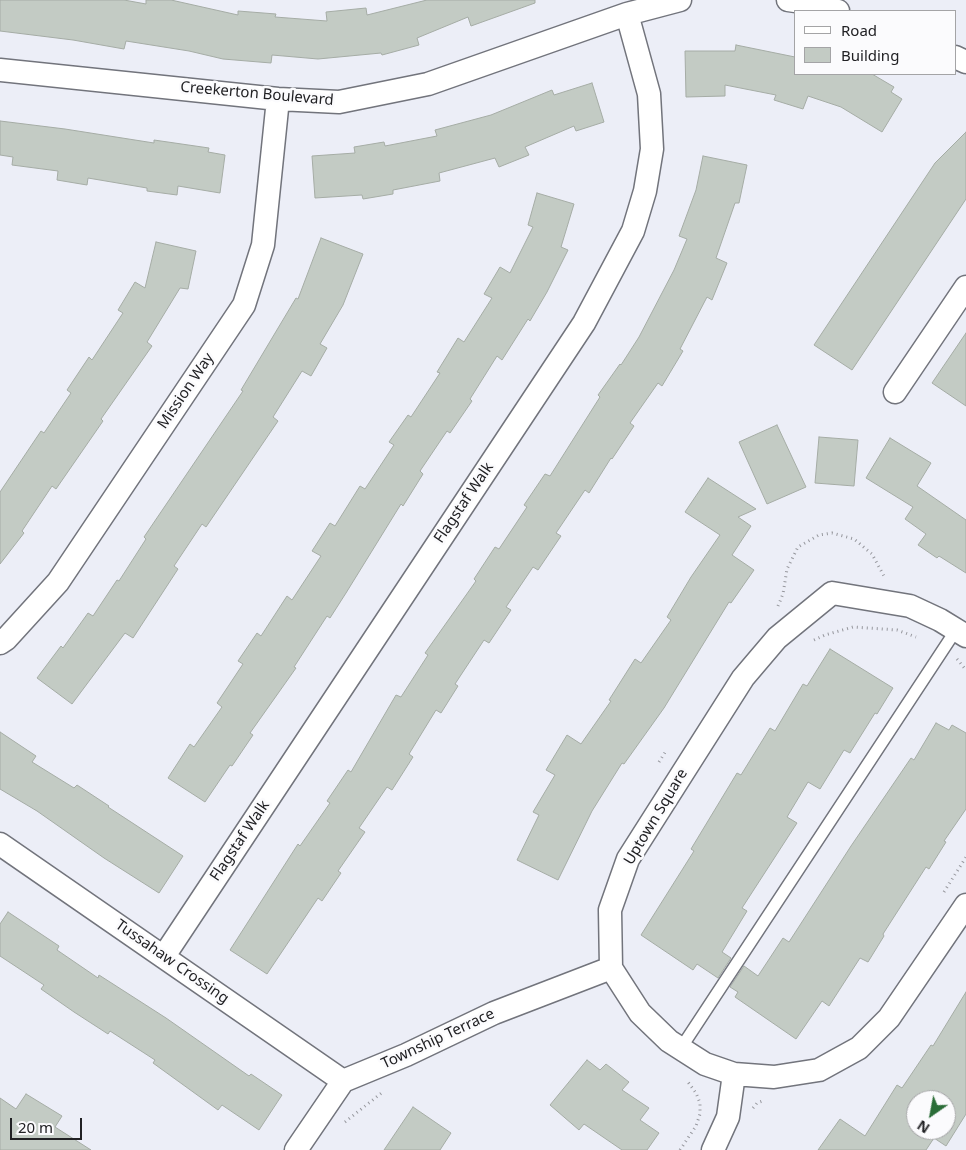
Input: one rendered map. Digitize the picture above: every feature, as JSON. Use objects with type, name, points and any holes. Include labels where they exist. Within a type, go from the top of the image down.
[{"type":"street","name":"Creekerton Boulevard","points":[[0,70],[278,99],[339,102],[428,84],[627,14],[680,0]]},
{"type":"street","points":[[788,0],[834,10]]},
{"type":"street","name":"Flagstaf Walk","points":[[164,956],[584,322],[633,231],[645,191],[652,149],[649,94],[627,14]]},
{"type":"street","name":"Mission Way","points":[[0,643],[6,639],[58,582],[244,305],[263,245],[278,99]]},
{"type":"street","points":[[895,392],[964,294]]},
{"type":"street","name":"Uptown Square","points":[[611,968],[610,910],[628,859],[743,678],[777,638],[832,594],[910,606],[940,620],[961,633]]},
{"type":"street","name":"Tussahaw Crossing","points":[[0,844],[343,1081]]},
{"type":"street","points":[[611,968],[640,1013],[670,1041],[705,1064],[734,1074],[774,1076],[819,1070],[859,1048],[889,1018],[966,905]]},
{"type":"street","name":"Township Terrace","points":[[343,1081],[406,1055],[494,1013],[611,968]]},
{"type":"street","points":[[713,1150],[728,1117],[734,1074]]},
{"type":"street","points":[[296,1150],[343,1081]]},
{"type":"lane","points":[[681,1048],[944,650],[961,633]]},
{"type":"path","points":[[810,642],[824,635],[853,627],[897,630],[934,643],[956,658],[966,670]]},
{"type":"path","points":[[942,896],[966,857]]},
{"type":"path","points":[[680,1150],[696,1126],[700,1114],[698,1098],[686,1080]]},
{"type":"path","points":[[344,1123],[391,1087]]},
{"type":"building","points":[[0,0],[124,0],[146,4],[146,0],[171,0],[238,15],[238,11],[276,14],[275,17],[327,21],[326,12],[366,8],[367,15],[427,0],[535,0],[535,3],[471,26],[468,17],[417,38],[419,45],[382,55],[381,53],[318,59],[272,55],[271,63],[223,59],[189,51],[126,41],[124,49],[73,40],[0,31]]},
{"type":"building","points":[[736,45],[794,57],[794,75],[874,75],[894,87],[891,92],[902,99],[882,132],[841,107],[808,96],[803,109],[774,100],[776,95],[725,85],[725,96],[686,97],[685,51],[735,51]]},
{"type":"building","points":[[592,83],[604,122],[576,131],[574,126],[525,147],[529,155],[499,167],[495,158],[439,173],[440,181],[393,190],[393,194],[363,199],[362,195],[315,198],[312,156],[355,153],[354,147],[384,142],[385,146],[437,136],[435,130],[491,115],[552,90],[554,95]]},
{"type":"building","points":[[0,121],[154,143],[154,140],[209,148],[208,152],[225,155],[220,193],[178,186],[177,195],[147,191],[147,188],[88,178],[87,185],[57,180],[58,171],[12,165],[13,157],[0,155]]},
{"type":"building","points":[[966,132],[966,199],[852,370],[814,345],[935,163]]},
{"type":"building","points":[[703,156],[747,165],[739,203],[735,203],[716,258],[727,263],[712,300],[707,297],[680,349],[683,351],[662,386],[658,383],[630,423],[634,426],[589,493],[585,490],[556,533],[561,536],[538,570],[533,567],[506,607],[511,610],[489,643],[484,640],[455,684],[458,686],[441,713],[436,710],[409,754],[413,757],[392,790],[387,787],[359,828],[365,832],[338,871],[341,873],[322,901],[318,898],[267,974],[230,950],[298,844],[300,846],[330,803],[327,801],[348,770],[351,772],[396,695],[401,697],[428,655],[425,653],[476,581],[474,579],[495,547],[499,549],[527,507],[524,505],[545,474],[550,476],[600,397],[598,395],[639,337],[674,270],[687,239],[679,236],[696,190]]},
{"type":"building","points":[[537,193],[574,204],[561,247],[568,250],[547,292],[530,321],[528,319],[502,360],[497,356],[470,399],[472,401],[450,433],[447,431],[420,471],[423,474],[403,506],[401,504],[330,618],[327,616],[294,667],[296,668],[250,733],[253,735],[205,802],[168,778],[190,744],[194,747],[222,707],[217,703],[243,664],[238,661],[257,633],[261,636],[287,596],[292,600],[321,556],[312,551],[330,523],[335,526],[360,486],[365,489],[394,445],[389,442],[408,415],[411,417],[440,373],[437,372],[458,338],[464,342],[492,298],[484,294],[500,267],[510,273],[533,227],[528,225]]},
{"type":"building","points":[[321,238],[363,254],[343,305],[320,344],[327,348],[311,376],[302,371],[273,417],[278,421],[206,527],[202,524],[174,566],[178,569],[133,638],[125,633],[72,704],[37,678],[61,646],[63,648],[88,613],[93,616],[117,580],[119,581],[146,539],[144,537],[243,391],[241,390],[296,298],[298,299]]},
{"type":"building","points":[[156,242],[196,251],[188,289],[180,288],[147,342],[152,346],[101,419],[103,421],[56,489],[52,486],[22,531],[24,533],[0,564],[0,492],[41,431],[44,433],[71,393],[67,390],[89,357],[92,360],[123,313],[118,310],[135,282],[145,288]]},
{"type":"building","points":[[966,333],[966,406],[932,383]]},
{"type":"building","points":[[777,425],[806,487],[767,504],[739,442]]},
{"type":"building","points":[[819,437],[858,440],[854,486],[815,483]]},
{"type":"building","points":[[890,438],[931,463],[917,486],[966,520],[966,573],[939,556],[937,558],[918,545],[926,534],[905,519],[913,507],[866,478]]},
{"type":"building","points":[[708,478],[756,509],[738,517],[751,526],[732,555],[754,570],[731,603],[729,602],[664,708],[624,764],[622,763],[592,811],[558,880],[517,860],[539,815],[533,812],[555,775],[546,770],[567,735],[581,744],[611,701],[609,700],[635,659],[641,663],[671,620],[667,617],[691,577],[720,535],[685,512]]},
{"type":"building","points":[[830,649],[893,688],[850,753],[844,750],[820,789],[808,782],[787,817],[797,823],[742,908],[747,911],[722,952],[731,958],[718,978],[697,964],[693,970],[641,935],[694,851],[691,849],[737,773],[741,775],[770,728],[775,731],[803,684],[807,686]]},
{"type":"building","points":[[936,723],[949,730],[952,725],[966,733],[966,809],[944,841],[946,842],[929,869],[926,867],[883,934],[884,936],[868,962],[860,958],[829,1006],[822,1001],[796,1039],[735,997],[738,992],[730,987],[744,966],[758,976],[783,938],[789,942],[911,758],[914,760]]},
{"type":"building","points":[[0,732],[36,756],[32,762],[74,788],[77,785],[183,856],[159,893],[104,858],[37,811],[0,789]]},
{"type":"building","points":[[8,912],[59,946],[57,950],[98,978],[99,975],[166,1018],[249,1076],[251,1074],[282,1095],[259,1130],[222,1105],[218,1110],[153,1063],[155,1060],[110,1031],[108,1034],[74,1012],[41,989],[44,985],[0,956],[0,924]]},
{"type":"building","points":[[966,992],[966,1114],[956,1130],[956,1090],[906,1090],[906,1140],[933,1140],[926,1150],[818,1150],[840,1119],[865,1136],[897,1085],[902,1088],[931,1045],[933,1046]]},
{"type":"building","points":[[587,1060],[600,1070],[606,1064],[629,1082],[622,1090],[649,1108],[640,1120],[659,1133],[647,1150],[622,1150],[584,1124],[579,1130],[550,1105]]},
{"type":"building","points":[[26,1094],[62,1116],[55,1127],[91,1150],[0,1150],[0,1098],[16,1109]]},
{"type":"building","points":[[413,1107],[451,1133],[440,1150],[384,1150]]},
{"type":"building","points":[[937,1140],[950,1140],[946,1146]]}]
